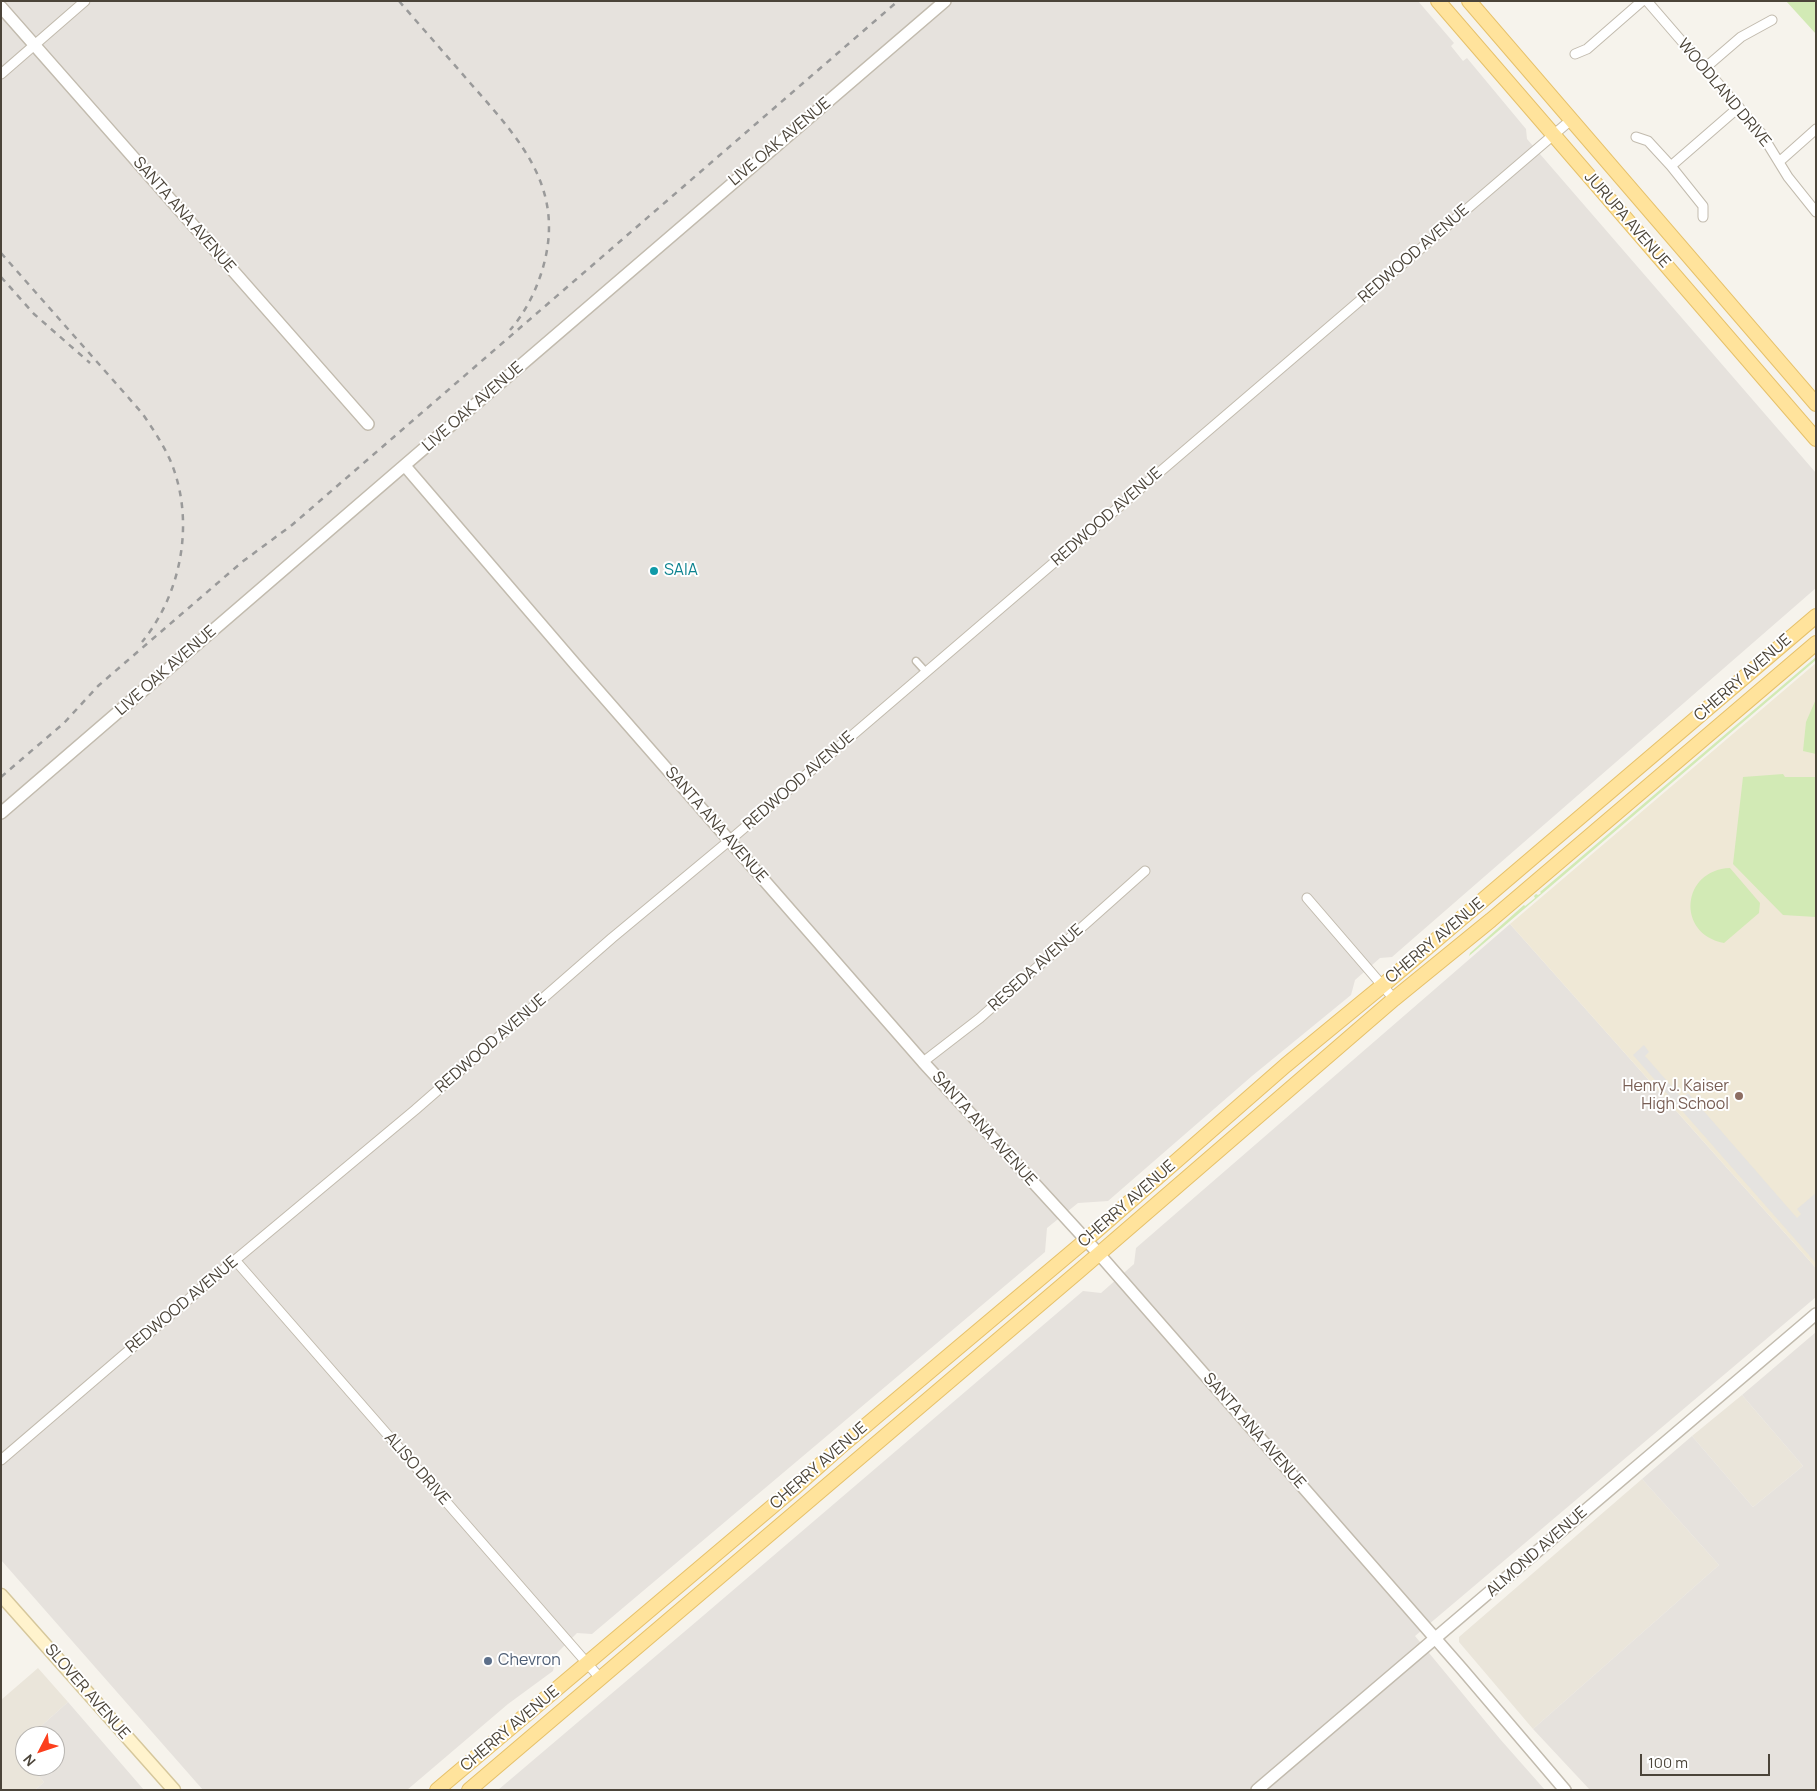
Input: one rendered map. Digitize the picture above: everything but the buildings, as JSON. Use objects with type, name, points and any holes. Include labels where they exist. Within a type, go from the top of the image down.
[{"type":"main road","name":"JURUPA AVENUE","points":[[1438,1],[1816,439]]},
{"type":"main road","name":"JURUPA AVENUE","points":[[1469,1],[1816,404]]},
{"type":"main road","name":"CHERRY AVENUE","points":[[437,1790],[588,1664],[1086,1240],[1286,1065],[1382,986],[1816,616]]},
{"type":"main road","name":"CHERRY AVENUE","points":[[469,1790],[1099,1254],[1394,999],[1491,920],[1816,643]]},
{"type":"main road","name":"SLOVER AVENUE","points":[[1,1595],[175,1789]]},
{"type":"street","points":[[1,74],[85,1]]},
{"type":"street","name":"LIVE OAK AVENUE","points":[[1,813],[945,1]]},
{"type":"street","points":[[1576,54],[1587,49],[1642,1]]},
{"type":"street","name":"WOODLAND DRIVE","points":[[1647,1],[1761,133],[1800,194],[1816,212]]},
{"type":"street","name":"SANTA ANA AVENUE","points":[[1,7],[368,424]]},
{"type":"street","points":[[1705,68],[1741,36],[1772,20]]},
{"type":"street","points":[[1671,166],[1739,107]]},
{"type":"street","name":"REDWOOD AVENUE","points":[[1,1460],[235,1260],[415,1110],[612,938],[730,840],[1572,119]]},
{"type":"street","points":[[1779,162],[1816,129]]},
{"type":"street","points":[[1636,137],[1648,141],[1671,166],[1703,206],[1703,217]]},
{"type":"street","name":"SANTA ANA AVENUE","points":[[405,466],[923,1062],[1099,1254],[1565,1790]]},
{"type":"street","points":[[916,660],[926,672]]},
{"type":"street","name":"RESEDA AVENUE","points":[[923,1062],[980,1018],[1145,871]]},
{"type":"street","points":[[1307,898],[1394,999]]},
{"type":"street","name":"ALISO DRIVE","points":[[235,1260],[600,1678]]},
{"type":"street","name":"ALMOND AVENUE","points":[[1257,1790],[1816,1314]]},
{"type":"shaded area","points":[[1,1],[1418,1],[1454,43],[1451,46],[1463,61],[1467,58],[1526,129],[1527,139],[1816,473],[1816,588],[1392,957],[1380,958],[1355,980],[1351,995],[1252,1076],[1108,1201],[1078,1203],[1047,1228],[1045,1252],[592,1634],[577,1633],[557,1653],[553,1671],[508,1704],[407,1790],[203,1790],[1,1560]]},
{"type":"shaded area","name":"Henry J. Kaiser High School","points":[[1816,663],[1816,1268],[1510,924]]},
{"type":"shaded area","points":[[1510,924],[1816,1268],[1816,1297],[1415,1636],[1545,1790],[498,1790],[1083,1291],[1101,1293],[1134,1264],[1136,1248]]},
{"type":"shaded area","points":[[1644,1045],[1649,1052],[1645,1056],[1682,1098],[1688,1093],[1797,1218],[1801,1214],[1797,1209],[1816,1193],[1816,1263],[1633,1055]]},
{"type":"shaded area","points":[[1816,1332],[1816,1790],[1590,1790],[1533,1729],[1719,1565],[1642,1479],[1692,1436],[1753,1507],[1803,1466],[1742,1395]]},
{"type":"shaded area","points":[[1742,1395],[1803,1466],[1753,1507],[1692,1436]]},
{"type":"shaded area","points":[[1642,1479],[1719,1565],[1533,1729],[1459,1642],[1459,1637]]},
{"type":"shaded area","points":[[38,1668],[68,1702],[41,1726],[15,1726],[15,1776],[39,1776],[44,1782],[35,1790],[1,1790],[1,1700]]},
{"type":"shaded area","points":[[68,1702],[144,1790],[35,1790],[44,1782],[39,1776],[65,1776],[65,1726],[41,1726]]},
{"type":"green space","points":[[1786,1],[1816,1],[1816,34]]},
{"type":"green space","points":[[1816,657],[1816,660],[1469,956],[1470,953],[1524,905],[1535,898],[1536,894],[1541,893]]},
{"type":"green space","points":[[1816,699],[1816,754],[1803,751],[1806,722]]},
{"type":"green space","points":[[1783,774],[1785,777],[1816,777],[1816,917],[1783,915],[1733,864],[1743,777]]},
{"type":"green space","points":[[1730,868],[1760,903],[1759,913],[1724,943],[1708,937],[1698,928],[1692,916],[1691,903],[1694,890],[1702,879],[1714,871]]},
{"type":"railway","points":[[399,1],[507,126],[523,148],[535,170],[544,193],[549,217],[548,244],[541,274],[528,304],[510,330]]},
{"type":"railway","points":[[1,777],[64,723],[98,686],[242,562],[292,525],[898,1]]},
{"type":"railway","points":[[1,253],[142,413],[171,462],[182,508],[183,532],[180,556],[167,602],[156,623],[142,642]]},
{"type":"railway","points":[[1,277],[34,314],[90,363]]},
{"type":"place","name":"SAIA","points":[[654,571]]},
{"type":"place","name":"Henry J. Kaiser High School","points":[[1739,1096]]},
{"type":"place","name":"Chevron","points":[[488,1661]]}]
